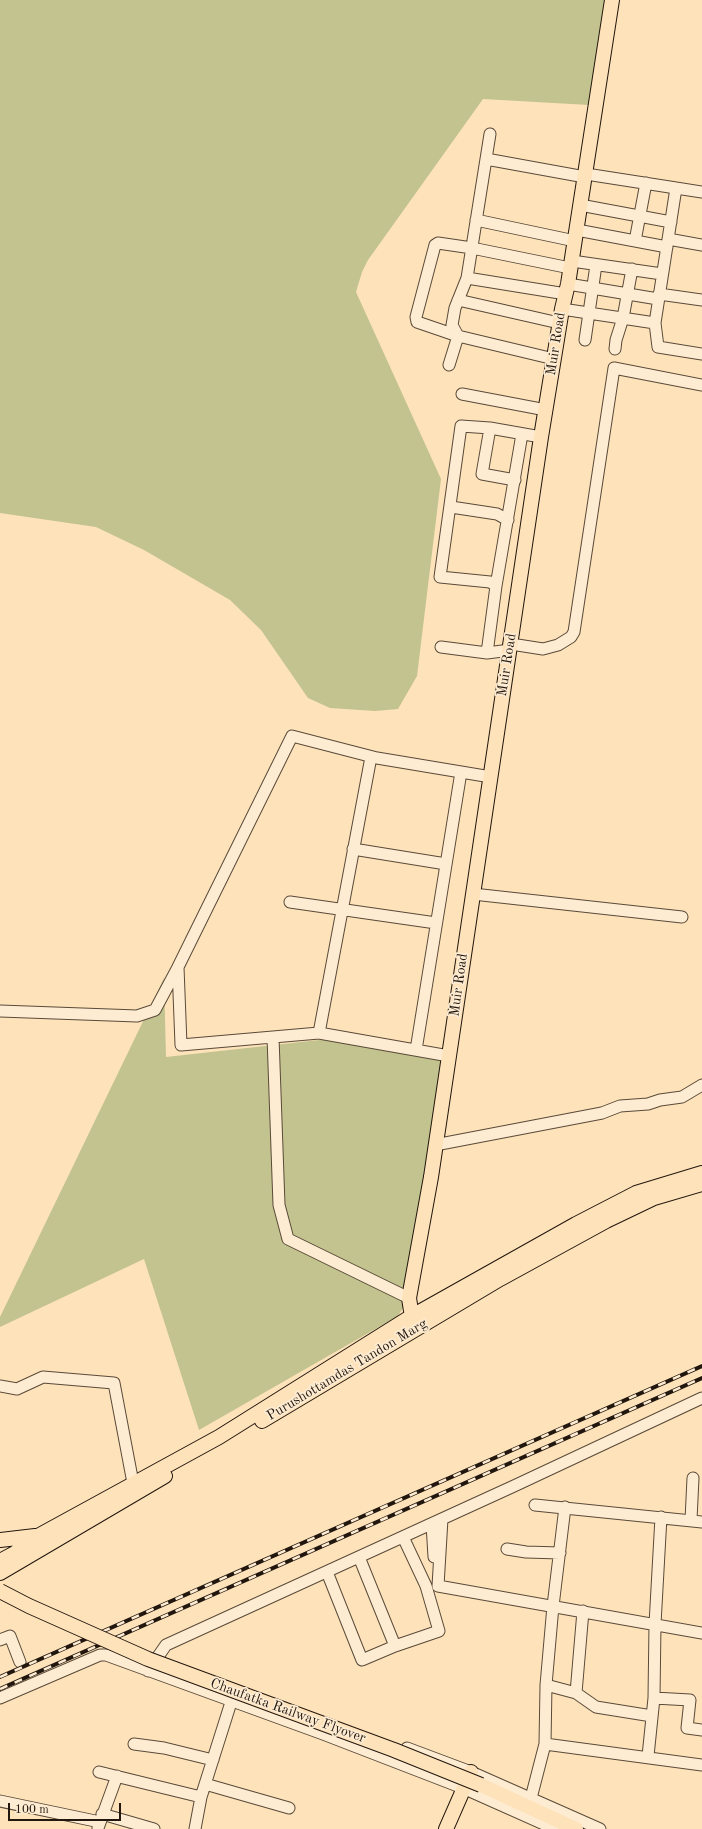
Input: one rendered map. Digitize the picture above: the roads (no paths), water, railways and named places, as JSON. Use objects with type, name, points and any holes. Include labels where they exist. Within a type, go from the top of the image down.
[{"type":"main road","name":"Muir Road","points":[[413,1323],[409,1298],[449,1056],[541,437],[560,316],[567,289],[576,235],[612,0]]},
{"type":"main road","points":[[0,1561],[15,1553],[38,1536],[219,1437],[622,1200],[658,1185],[702,1173]]},
{"type":"main road","name":"Purushottamdas Tandon Marg","points":[[0,1573],[184,1464],[279,1411],[413,1323],[500,1279],[620,1214],[654,1198],[702,1184]]},
{"type":"main road","points":[[0,1540],[22,1539],[38,1536]]},
{"type":"main road","name":"Chaufatka Railway Flyover","points":[[0,1591],[29,1606],[148,1659],[394,1750],[481,1785],[576,1829]]},
{"type":"main road","points":[[446,1829],[471,1772]]},
{"type":"street","points":[[449,365],[458,336],[452,325],[455,308],[467,278],[490,134]]},
{"type":"street","points":[[486,160],[702,192]]},
{"type":"street","points":[[635,240],[646,183]]},
{"type":"street","points":[[676,188],[654,323],[658,347],[702,354]]},
{"type":"street","points":[[580,206],[671,222]]},
{"type":"street","points":[[476,220],[576,235],[702,245]]},
{"type":"street","points":[[554,359],[458,336],[417,322],[416,317],[435,245],[438,243],[472,248],[571,265],[596,265],[662,274]]},
{"type":"street","points":[[585,340],[596,265]]},
{"type":"street","points":[[616,349],[616,340],[623,318],[632,269]]},
{"type":"street","points":[[467,278],[567,289],[593,288],[627,294],[702,300]]},
{"type":"street","points":[[458,300],[560,316],[589,313],[654,323]]},
{"type":"street","points":[[441,647],[487,653],[510,647],[543,649],[558,646],[571,637],[574,632],[614,368],[702,385]]},
{"type":"street","points":[[462,394],[546,410]]},
{"type":"street","points":[[496,586],[490,582],[440,577],[451,507],[461,426],[490,428],[541,437]]},
{"type":"street","points":[[490,428],[482,474],[514,480]]},
{"type":"street","points":[[487,653],[496,586],[522,434]]},
{"type":"street","points":[[451,507],[497,514],[508,520]]},
{"type":"street","points":[[0,1011],[137,1016],[155,1010],[178,967],[292,736],[371,757],[490,777]]},
{"type":"street","points":[[319,1033],[371,757]]},
{"type":"street","points":[[416,1050],[461,772]]},
{"type":"street","points":[[353,849],[446,864]]},
{"type":"street","points":[[473,894],[682,917]]},
{"type":"street","points":[[290,902],[436,923]]},
{"type":"street","points":[[178,967],[181,1045],[319,1033],[449,1056]]},
{"type":"street","points":[[273,1037],[279,1205],[288,1239],[409,1298]]},
{"type":"street","points":[[435,1145],[602,1113],[620,1106],[648,1104],[660,1100],[682,1098],[702,1085]]},
{"type":"street","points":[[0,1386],[17,1389],[43,1377],[114,1383],[133,1483]]},
{"type":"street","points":[[148,1671],[166,1645],[702,1398]]},
{"type":"street","points":[[691,1520],[693,1478]]},
{"type":"street","points":[[535,1505],[661,1516],[702,1522]]},
{"type":"street","points":[[531,1798],[545,1744],[546,1686],[553,1606],[565,1507]]},
{"type":"street","points":[[648,1756],[654,1698],[655,1624],[661,1516]]},
{"type":"street","points":[[426,1586],[435,1577],[437,1521]]},
{"type":"street","points":[[437,1521],[438,1586],[702,1633]]},
{"type":"street","points":[[327,1572],[362,1660],[395,1646],[439,1631],[426,1586],[403,1537]]},
{"type":"street","points":[[507,1549],[526,1552],[560,1553]]},
{"type":"street","points":[[359,1557],[395,1646]]},
{"type":"street","points":[[576,1693],[583,1611]]},
{"type":"street","points":[[0,1640],[10,1636],[20,1662]]},
{"type":"street","points":[[0,1698],[100,1655],[112,1656],[148,1671],[323,1734],[464,1788],[555,1829]]},
{"type":"street","points":[[159,1657],[236,1688],[471,1772],[600,1829]]},
{"type":"street","points":[[546,1686],[576,1693],[596,1707],[652,1716]]},
{"type":"street","points":[[196,1829],[201,1798],[236,1688]]},
{"type":"street","points":[[654,1698],[690,1700],[687,1728],[702,1730]]},
{"type":"street","points":[[134,1744],[164,1748],[213,1760]]},
{"type":"street","points":[[545,1744],[648,1756],[702,1765]]},
{"type":"street","points":[[99,1772],[201,1798]]},
{"type":"street","points":[[100,1822],[116,1776]]},
{"type":"street","points":[[205,1784],[289,1808]]},
{"type":"street","points":[[0,1801],[100,1822],[154,1829]]},
{"type":"railway","points":[[0,1677],[702,1366]]},
{"type":"railway","points":[[0,1689],[702,1378]]}]
